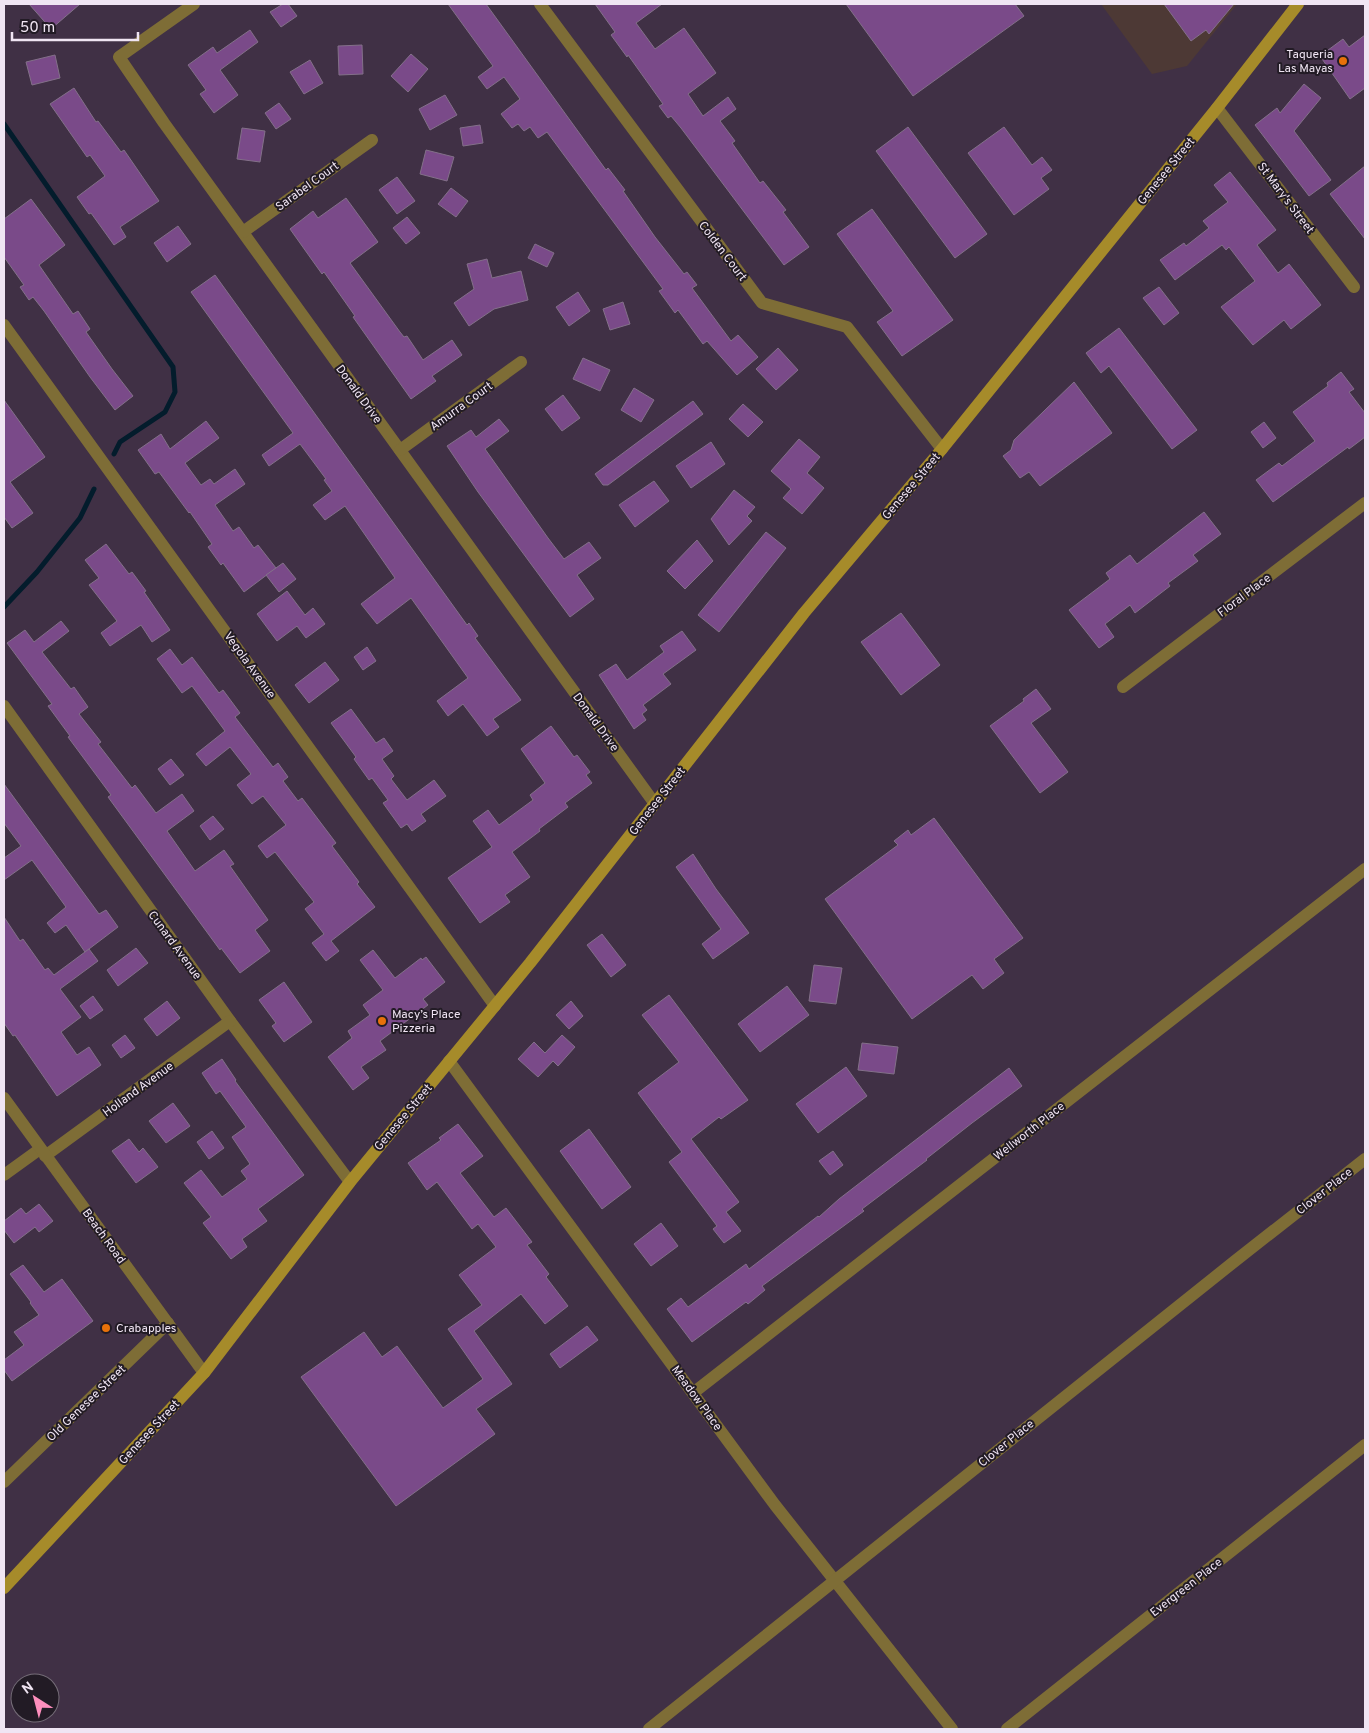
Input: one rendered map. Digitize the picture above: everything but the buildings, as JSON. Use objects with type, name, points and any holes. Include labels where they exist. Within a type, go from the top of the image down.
[{"type":"main road","name":"Genesee Street","points":[[4,1588],[204,1374],[350,1182],[495,1006],[807,610],[942,449],[1217,108],[1298,4]]},
{"type":"street","name":"Donald Drive","points":[[194,4],[119,57],[164,123],[654,804]]},
{"type":"street","name":"Colden Court","points":[[540,4],[762,303],[847,327],[942,449]]},
{"type":"street","name":"St Mary's Street","points":[[1217,108],[1354,287]]},
{"type":"street","name":"Sarabel Court","points":[[243,232],[372,140]]},
{"type":"street","name":"Vegola Avenue","points":[[4,325],[495,1006]]},
{"type":"street","name":"Amurra Court","points":[[400,450],[522,362]]},
{"type":"street","name":"Floral Place","points":[[1123,687],[1365,503]]},
{"type":"street","name":"Cunard Avenue","points":[[4,706],[230,1021],[350,1182]]},
{"type":"street","name":"Wellworth Place","points":[[693,1393],[1365,869]]},
{"type":"street","name":"Holland Avenue","points":[[4,1175],[43,1153],[230,1021]]},
{"type":"street","name":"Meadow Place","points":[[449,1062],[775,1505],[952,1729]]},
{"type":"street","name":"Beach Road","points":[[4,1098],[204,1374]]},
{"type":"street","name":"Clover Place","points":[[649,1729],[1365,1159]]},
{"type":"street","name":"Old Genesee Street","points":[[4,1482],[168,1322]]},
{"type":"street","name":"Evergreen Place","points":[[1007,1729],[1365,1445]]},
{"type":"shaded area","points":[[1101,4],[1237,4],[1187,66],[1152,74]]},
{"type":"waterway","points":[[4,124],[173,367],[175,392],[165,412],[120,442],[114,454]]},
{"type":"waterway","points":[[4,607],[37,572],[80,518],[94,489]]},
{"type":"place","name":"Taqueria Las Mayas","points":[[1343,61]]},
{"type":"place","name":"Macy’s Place Pizzeria","points":[[382,1021]]},
{"type":"place","name":"Crabapples","points":[[106,1328]]}]
